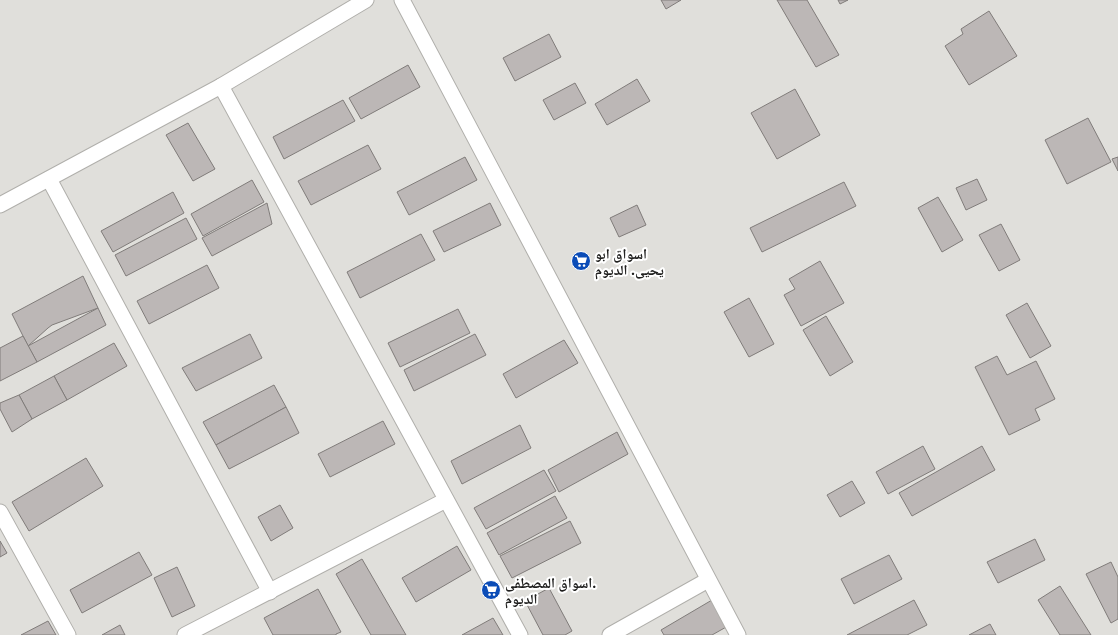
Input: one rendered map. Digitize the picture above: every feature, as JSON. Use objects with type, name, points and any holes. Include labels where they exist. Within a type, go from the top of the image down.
[{"type":"street","points":[[0,205],[221,86],[366,0]]},
{"type":"street","points":[[402,0],[738,635]]},
{"type":"street","points":[[221,86],[520,635]]},
{"type":"street","points":[[49,178],[270,592]]},
{"type":"street","points":[[185,635],[446,500]]},
{"type":"street","points":[[0,512],[68,635]]},
{"type":"street","points":[[610,635],[708,580]]},
{"type":"building","points":[[661,0],[681,0],[666,9]]},
{"type":"building","points":[[777,0],[807,0],[839,55],[816,67]]},
{"type":"building","points":[[838,0],[848,0],[840,4]]},
{"type":"building","points":[[989,11],[1017,56],[969,85],[945,46],[963,34],[961,29]]},
{"type":"building","points":[[549,34],[561,57],[515,81],[503,58]]},
{"type":"building","points":[[408,65],[420,87],[361,119],[349,98]]},
{"type":"building","points":[[637,79],[650,101],[607,125],[595,104]]},
{"type":"building","points":[[575,83],[586,103],[554,120],[543,100]]},
{"type":"building","points":[[795,89],[820,135],[777,159],[751,113]]},
{"type":"building","points":[[343,100],[355,121],[284,159],[273,137]]},
{"type":"building","points":[[1088,118],[1111,162],[1067,184],[1045,140]]},
{"type":"building","points":[[188,123],[215,169],[193,181],[166,135]]},
{"type":"building","points":[[368,145],[381,169],[311,205],[298,181]]},
{"type":"building","points":[[465,157],[477,180],[409,215],[397,192]]},
{"type":"building","points":[[1118,157],[1118,171],[1112,159]]},
{"type":"building","points":[[977,179],[987,200],[966,210],[956,188]]},
{"type":"building","points":[[252,180],[264,202],[203,236],[191,214]]},
{"type":"building","points":[[844,182],[856,206],[762,252],[750,228]]},
{"type":"building","points":[[173,192],[184,213],[113,252],[101,231]]},
{"type":"building","points":[[938,197],[963,240],[942,252],[918,208]]},
{"type":"building","points":[[267,203],[272,224],[212,256],[202,238]]},
{"type":"building","points":[[490,203],[501,225],[444,252],[433,231]]},
{"type":"building","points":[[637,205],[646,225],[619,237],[610,218]]},
{"type":"building","points":[[186,218],[197,239],[126,276],[115,255]]},
{"type":"building","points":[[1001,224],[1020,260],[999,271],[979,235]]},
{"type":"building","points":[[421,234],[435,260],[360,298],[347,272]]},
{"type":"building","points":[[820,261],[844,303],[801,326],[784,295],[795,289],[789,279]]},
{"type":"building","points":[[207,265],[219,288],[149,324],[137,301]]},
{"type":"building","points":[[83,276],[98,308],[52,325],[28,346],[12,314]]},
{"type":"building","points":[[749,298],[774,344],[749,357],[724,312]]},
{"type":"building","points":[[1027,303],[1051,346],[1030,358],[1006,315]]},
{"type":"building","points":[[98,308],[106,325],[37,362],[28,346]]},
{"type":"building","points":[[458,309],[470,333],[400,367],[388,343]]},
{"type":"building","points":[[826,316],[853,362],[830,376],[803,330]]},
{"type":"building","points":[[250,334],[262,358],[196,391],[182,368]]},
{"type":"building","points":[[475,334],[486,355],[414,391],[404,370]]},
{"type":"building","points":[[23,336],[37,362],[0,381],[0,348]]},
{"type":"building","points":[[564,340],[578,363],[516,398],[503,374]]},
{"type":"building","points":[[114,343],[127,366],[67,400],[54,376]]},
{"type":"building","points":[[997,356],[1007,375],[1036,361],[1055,399],[1035,409],[1040,420],[1009,435],[975,367]]},
{"type":"building","points":[[54,376],[67,400],[32,419],[19,395]]},
{"type":"building","points":[[274,385],[286,407],[216,445],[203,422]]},
{"type":"building","points":[[19,395],[32,419],[12,432],[0,409],[0,403]]},
{"type":"building","points":[[286,407],[299,433],[229,469],[216,445]]},
{"type":"building","points":[[383,421],[395,444],[330,477],[318,454]]},
{"type":"building","points":[[520,425],[531,448],[462,484],[451,461]]},
{"type":"building","points":[[617,432],[628,454],[559,492],[548,470]]},
{"type":"building","points":[[923,446],[935,469],[888,494],[876,472]]},
{"type":"building","points":[[982,446],[995,470],[912,516],[899,493]]},
{"type":"building","points":[[86,458],[103,486],[29,531],[12,502]]},
{"type":"building","points":[[544,470],[556,491],[486,529],[474,508]]},
{"type":"building","points":[[852,481],[865,503],[840,517],[827,495]]},
{"type":"building","points":[[555,496],[567,518],[499,555],[487,533]]},
{"type":"building","points":[[280,505],[293,528],[271,541],[258,517]]},
{"type":"building","points":[[570,521],[581,543],[512,578],[500,556]]},
{"type":"building","points":[[1035,539],[1045,560],[998,583],[987,562]]},
{"type":"building","points":[[0,541],[7,553],[0,557]]},
{"type":"building","points":[[457,546],[471,570],[416,602],[402,578]]},
{"type":"building","points":[[139,552],[152,575],[82,613],[70,590]]},
{"type":"building","points":[[889,555],[902,579],[854,604],[841,579]]},
{"type":"building","points":[[362,559],[406,635],[371,635],[336,574]]},
{"type":"building","points":[[1111,562],[1118,577],[1118,619],[1111,623],[1086,574]]},
{"type":"building","points":[[177,567],[195,606],[172,617],[154,578]]},
{"type":"building","points":[[1060,586],[1091,635],[1060,635],[1038,600]]},
{"type":"building","points":[[549,588],[572,631],[565,635],[543,635],[525,601]]},
{"type":"building","points":[[318,589],[341,632],[336,635],[273,635],[264,618]]},
{"type":"building","points":[[712,600],[728,626],[712,635],[664,635],[661,630]]},
{"type":"building","points":[[914,600],[927,625],[907,635],[847,635]]},
{"type":"building","points":[[493,618],[503,635],[462,635]]},
{"type":"building","points":[[48,621],[56,635],[21,635]]},
{"type":"building","points":[[990,624],[996,635],[969,635]]},
{"type":"building","points":[[120,625],[125,635],[102,635]]},
{"type":"place","name":"اسواق ابو يحيى. الديوم","points":[[581,261]]},
{"type":"place","name":"اسواق المصطفى. الديوم","points":[[491,590]]}]
